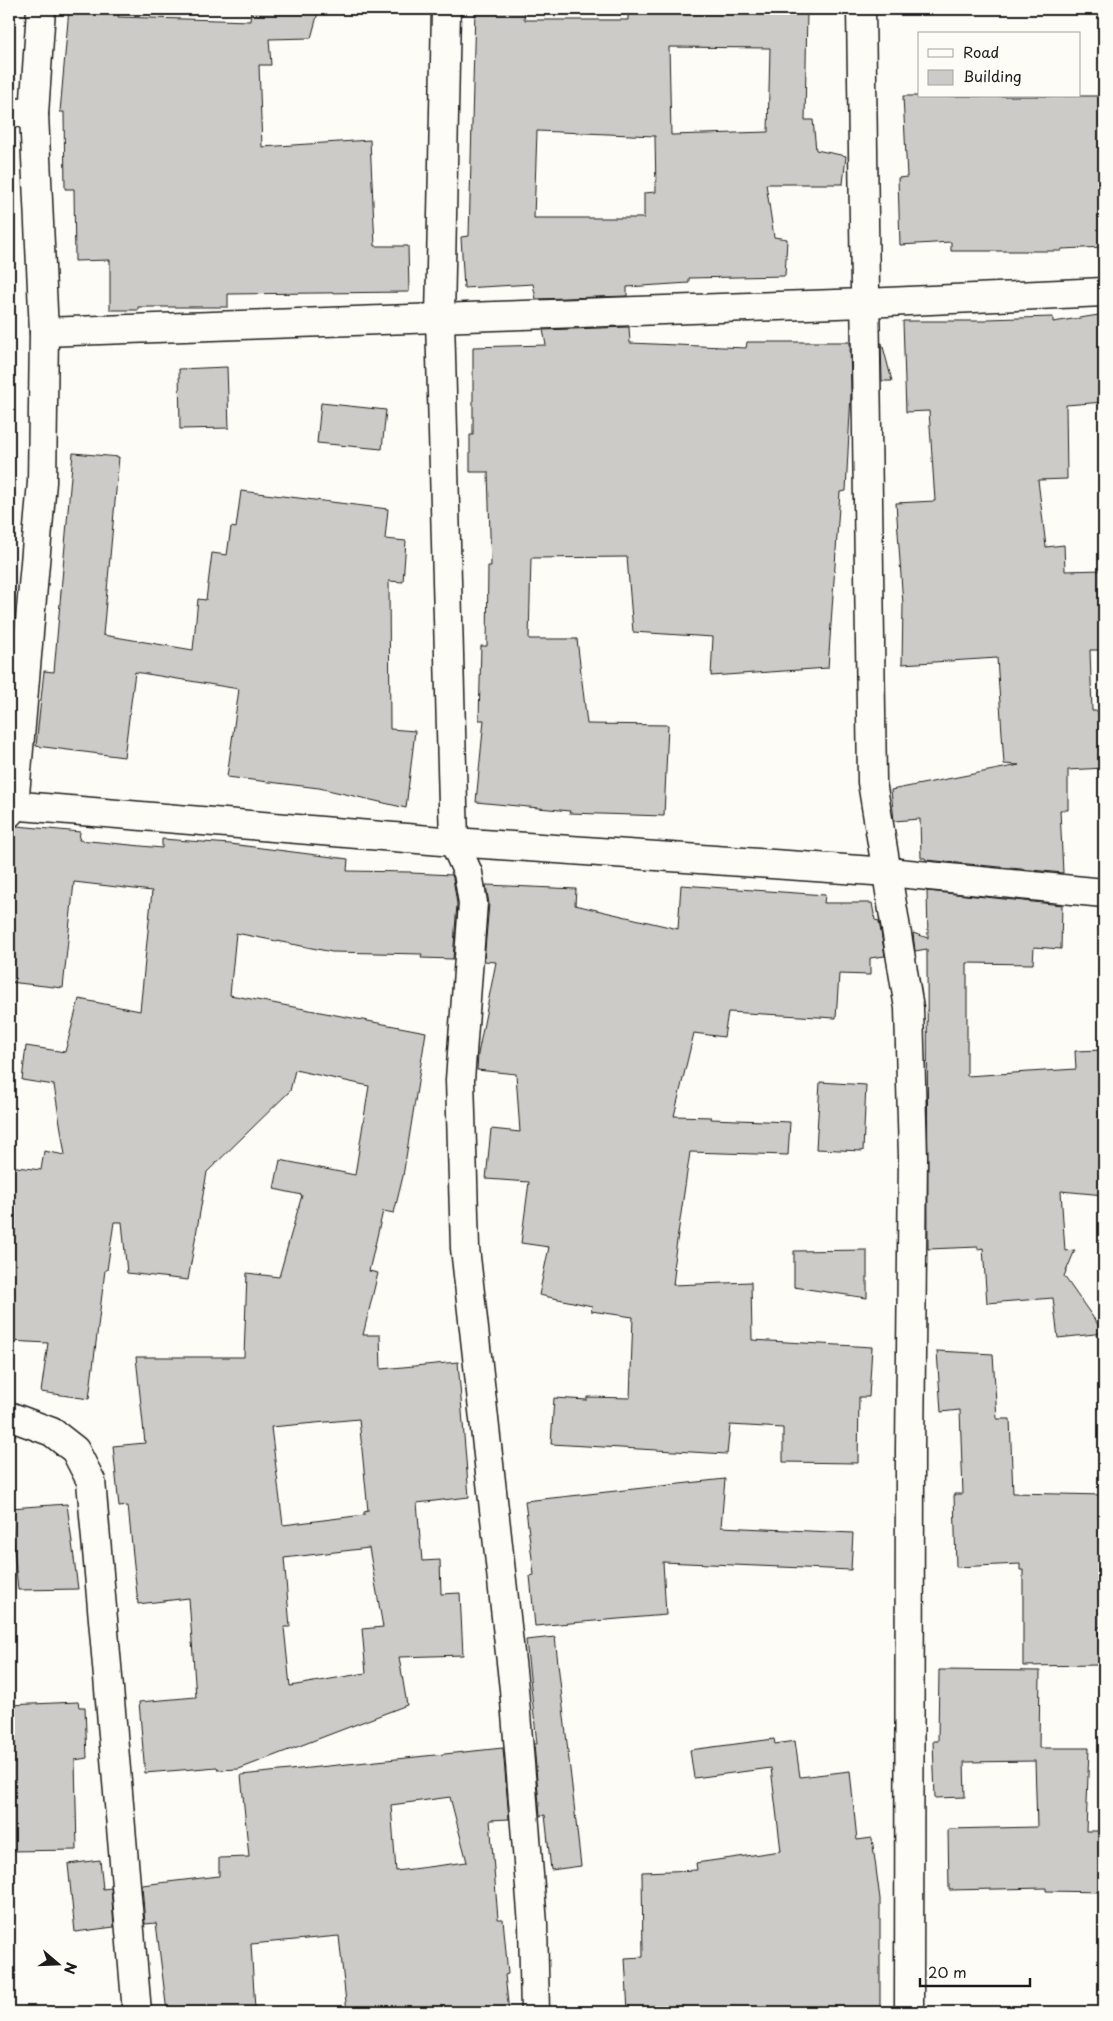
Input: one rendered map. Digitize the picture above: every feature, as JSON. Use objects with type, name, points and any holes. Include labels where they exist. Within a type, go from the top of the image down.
[{"type":"street","points":[[42,9],[21,113],[44,332],[42,482],[10,808],[454,842],[888,872],[1104,893]]},
{"type":"street","points":[[446,9],[440,319],[454,842],[468,873],[473,903],[460,1080],[465,1248],[514,1690],[533,1924],[535,2012]]},
{"type":"street","points":[[860,9],[872,782],[909,1008],[913,1157],[910,1450],[909,2012]]},
{"type":"street","points":[[44,332],[865,303],[1104,292]]},
{"type":"street","points":[[9,1416],[52,1432],[75,1450],[91,1480],[137,2012]]},
{"type":"building","points":[[69,9],[119,9],[118,17],[250,21],[251,9],[319,9],[311,38],[269,39],[271,65],[259,65],[262,147],[370,140],[375,246],[408,246],[409,292],[228,294],[228,307],[138,307],[138,310],[110,310],[110,260],[75,261],[74,189],[65,189],[64,112],[60,112]]},
{"type":"building","points":[[475,9],[525,9],[524,20],[628,20],[628,9],[807,9],[805,120],[813,120],[816,150],[846,156],[843,184],[766,184],[774,237],[787,239],[785,276],[689,278],[689,283],[627,287],[627,296],[536,299],[533,284],[464,288],[461,237],[469,236]],"holes":[[[669,47],[770,48],[768,132],[671,135]],[[537,131],[655,136],[656,192],[644,193],[644,218],[534,218]]]},
{"type":"building","points":[[903,96],[918,96],[918,98],[1080,98],[1080,96],[1104,96],[1104,247],[1062,249],[1061,251],[951,251],[951,242],[900,245],[898,178],[907,177]]},
{"type":"building","points":[[1099,315],[1104,352],[1104,402],[1066,405],[1067,479],[1038,480],[1046,547],[1064,545],[1065,571],[1104,570],[1104,650],[1090,650],[1092,711],[1104,711],[1104,768],[1068,770],[1068,810],[1060,810],[1063,873],[926,860],[921,858],[920,819],[894,821],[891,790],[1019,765],[1004,764],[997,658],[902,664],[903,605],[896,503],[935,501],[929,411],[906,412],[903,321],[987,321],[987,319],[1053,317],[1053,322]]},
{"type":"building","points":[[629,327],[630,343],[746,348],[747,342],[850,342],[851,393],[846,491],[840,492],[828,668],[711,676],[713,637],[633,632],[627,557],[531,558],[529,639],[577,639],[587,724],[668,725],[664,816],[569,813],[570,811],[476,802],[484,720],[479,720],[481,646],[487,646],[488,566],[491,566],[488,472],[470,472],[470,435],[473,435],[473,347],[546,345],[543,330]]},
{"type":"building","points":[[882,343],[892,381],[882,381]]},
{"type":"building","points":[[227,367],[229,428],[180,429],[179,369]]},
{"type":"building","points":[[321,403],[386,410],[382,449],[317,443]]},
{"type":"building","points":[[73,453],[119,457],[103,635],[193,650],[198,599],[206,600],[212,553],[227,555],[231,527],[236,528],[241,491],[388,509],[385,539],[406,541],[403,582],[389,581],[390,729],[415,731],[406,808],[319,788],[227,777],[239,689],[135,672],[124,757],[36,746],[44,671],[54,672]]},
{"type":"building","points":[[17,826],[80,832],[79,840],[162,848],[162,839],[230,844],[348,859],[347,871],[411,872],[452,875],[453,878],[457,904],[453,959],[421,958],[422,954],[332,952],[236,933],[230,995],[426,1032],[403,1176],[394,1213],[383,1211],[369,1271],[378,1273],[363,1335],[380,1335],[381,1369],[458,1362],[469,1497],[417,1503],[422,1561],[440,1560],[441,1594],[460,1593],[463,1655],[399,1657],[407,1705],[239,1769],[218,1770],[217,1767],[145,1773],[139,1702],[196,1697],[189,1598],[138,1604],[128,1506],[119,1507],[113,1446],[145,1443],[136,1357],[244,1357],[247,1273],[279,1277],[302,1195],[274,1189],[280,1160],[355,1175],[369,1086],[295,1070],[290,1091],[207,1172],[188,1280],[127,1273],[122,1222],[114,1222],[107,1270],[105,1270],[89,1399],[41,1392],[48,1343],[9,1341],[9,1166],[41,1170],[44,1151],[65,1155],[54,1085],[22,1080],[26,1046],[65,1052],[79,999],[140,1011],[152,891],[74,882],[63,988],[9,982],[9,871],[13,828]],"holes":[[[359,1419],[368,1511],[364,1512],[364,1515],[283,1525],[271,1427]],[[369,1548],[383,1627],[362,1629],[366,1673],[290,1686],[284,1627],[290,1627],[284,1558]]]},
{"type":"building","points":[[486,885],[576,889],[575,905],[678,929],[681,885],[825,895],[824,903],[872,903],[875,920],[879,921],[885,956],[870,958],[870,975],[839,974],[836,1018],[728,1012],[724,1037],[694,1033],[674,1116],[790,1122],[788,1155],[690,1152],[673,1268],[675,1268],[673,1285],[751,1282],[752,1340],[872,1347],[869,1397],[859,1397],[858,1463],[783,1462],[783,1428],[730,1425],[727,1454],[551,1444],[554,1398],[587,1400],[587,1397],[630,1398],[633,1317],[591,1311],[592,1306],[539,1295],[549,1247],[521,1243],[529,1182],[486,1179],[491,1129],[520,1132],[516,1074],[477,1070],[478,1054],[496,962],[484,961],[489,904]]},
{"type":"building","points":[[927,891],[1062,905],[1061,949],[1034,947],[1033,964],[967,963],[967,1076],[1076,1069],[1075,1051],[1104,1050],[1104,1195],[1061,1191],[1065,1251],[1075,1250],[1064,1276],[1104,1333],[1058,1338],[1053,1298],[987,1303],[983,1248],[928,1249],[927,949],[915,951],[913,933],[928,938]]},
{"type":"building","points":[[820,1082],[866,1085],[863,1151],[816,1149]]},
{"type":"building","points":[[867,1250],[867,1298],[794,1287],[794,1251]]},
{"type":"building","points":[[937,1351],[993,1354],[997,1419],[1010,1419],[1013,1493],[1104,1495],[1104,1627],[1098,1627],[1101,1665],[1023,1666],[1023,1570],[1020,1570],[1020,1564],[956,1567],[954,1494],[963,1494],[960,1410],[941,1412]]},
{"type":"building","points":[[725,1479],[721,1527],[853,1533],[851,1570],[663,1562],[666,1615],[535,1626],[530,1576],[534,1575],[525,1501]]},
{"type":"building","points":[[67,1504],[78,1589],[18,1590],[10,1508]]},
{"type":"building","points":[[555,1637],[581,1866],[551,1870],[545,1815],[540,1816],[534,1744],[537,1744],[526,1640]]},
{"type":"building","points":[[939,1670],[1040,1671],[1039,1748],[1089,1748],[1086,1831],[1104,1831],[1104,1892],[1046,1891],[1046,1888],[949,1890],[948,1829],[1037,1827],[1035,1761],[964,1762],[965,1797],[935,1798],[933,1741],[938,1741]]},
{"type":"building","points":[[78,1702],[79,1707],[85,1707],[87,1758],[75,1760],[77,1850],[9,1851],[9,1705]]},
{"type":"building","points":[[774,1739],[775,1744],[795,1741],[800,1777],[850,1771],[857,1840],[872,1838],[880,1899],[880,2007],[833,2008],[832,2012],[628,2012],[625,1958],[643,1957],[642,1872],[697,1870],[696,1863],[781,1851],[771,1768],[694,1778],[690,1750]]},
{"type":"building","points":[[503,1748],[509,1819],[490,1820],[498,1919],[503,1919],[508,1974],[505,1975],[509,2012],[347,2012],[339,1936],[251,1944],[255,2009],[167,2012],[156,1923],[145,1924],[142,1885],[219,1876],[219,1858],[249,1857],[241,1775]],"holes":[[[450,1797],[467,1862],[396,1871],[391,1805]]]},
{"type":"building","points":[[100,1860],[103,1889],[111,1888],[114,1927],[75,1932],[68,1864]]}]
